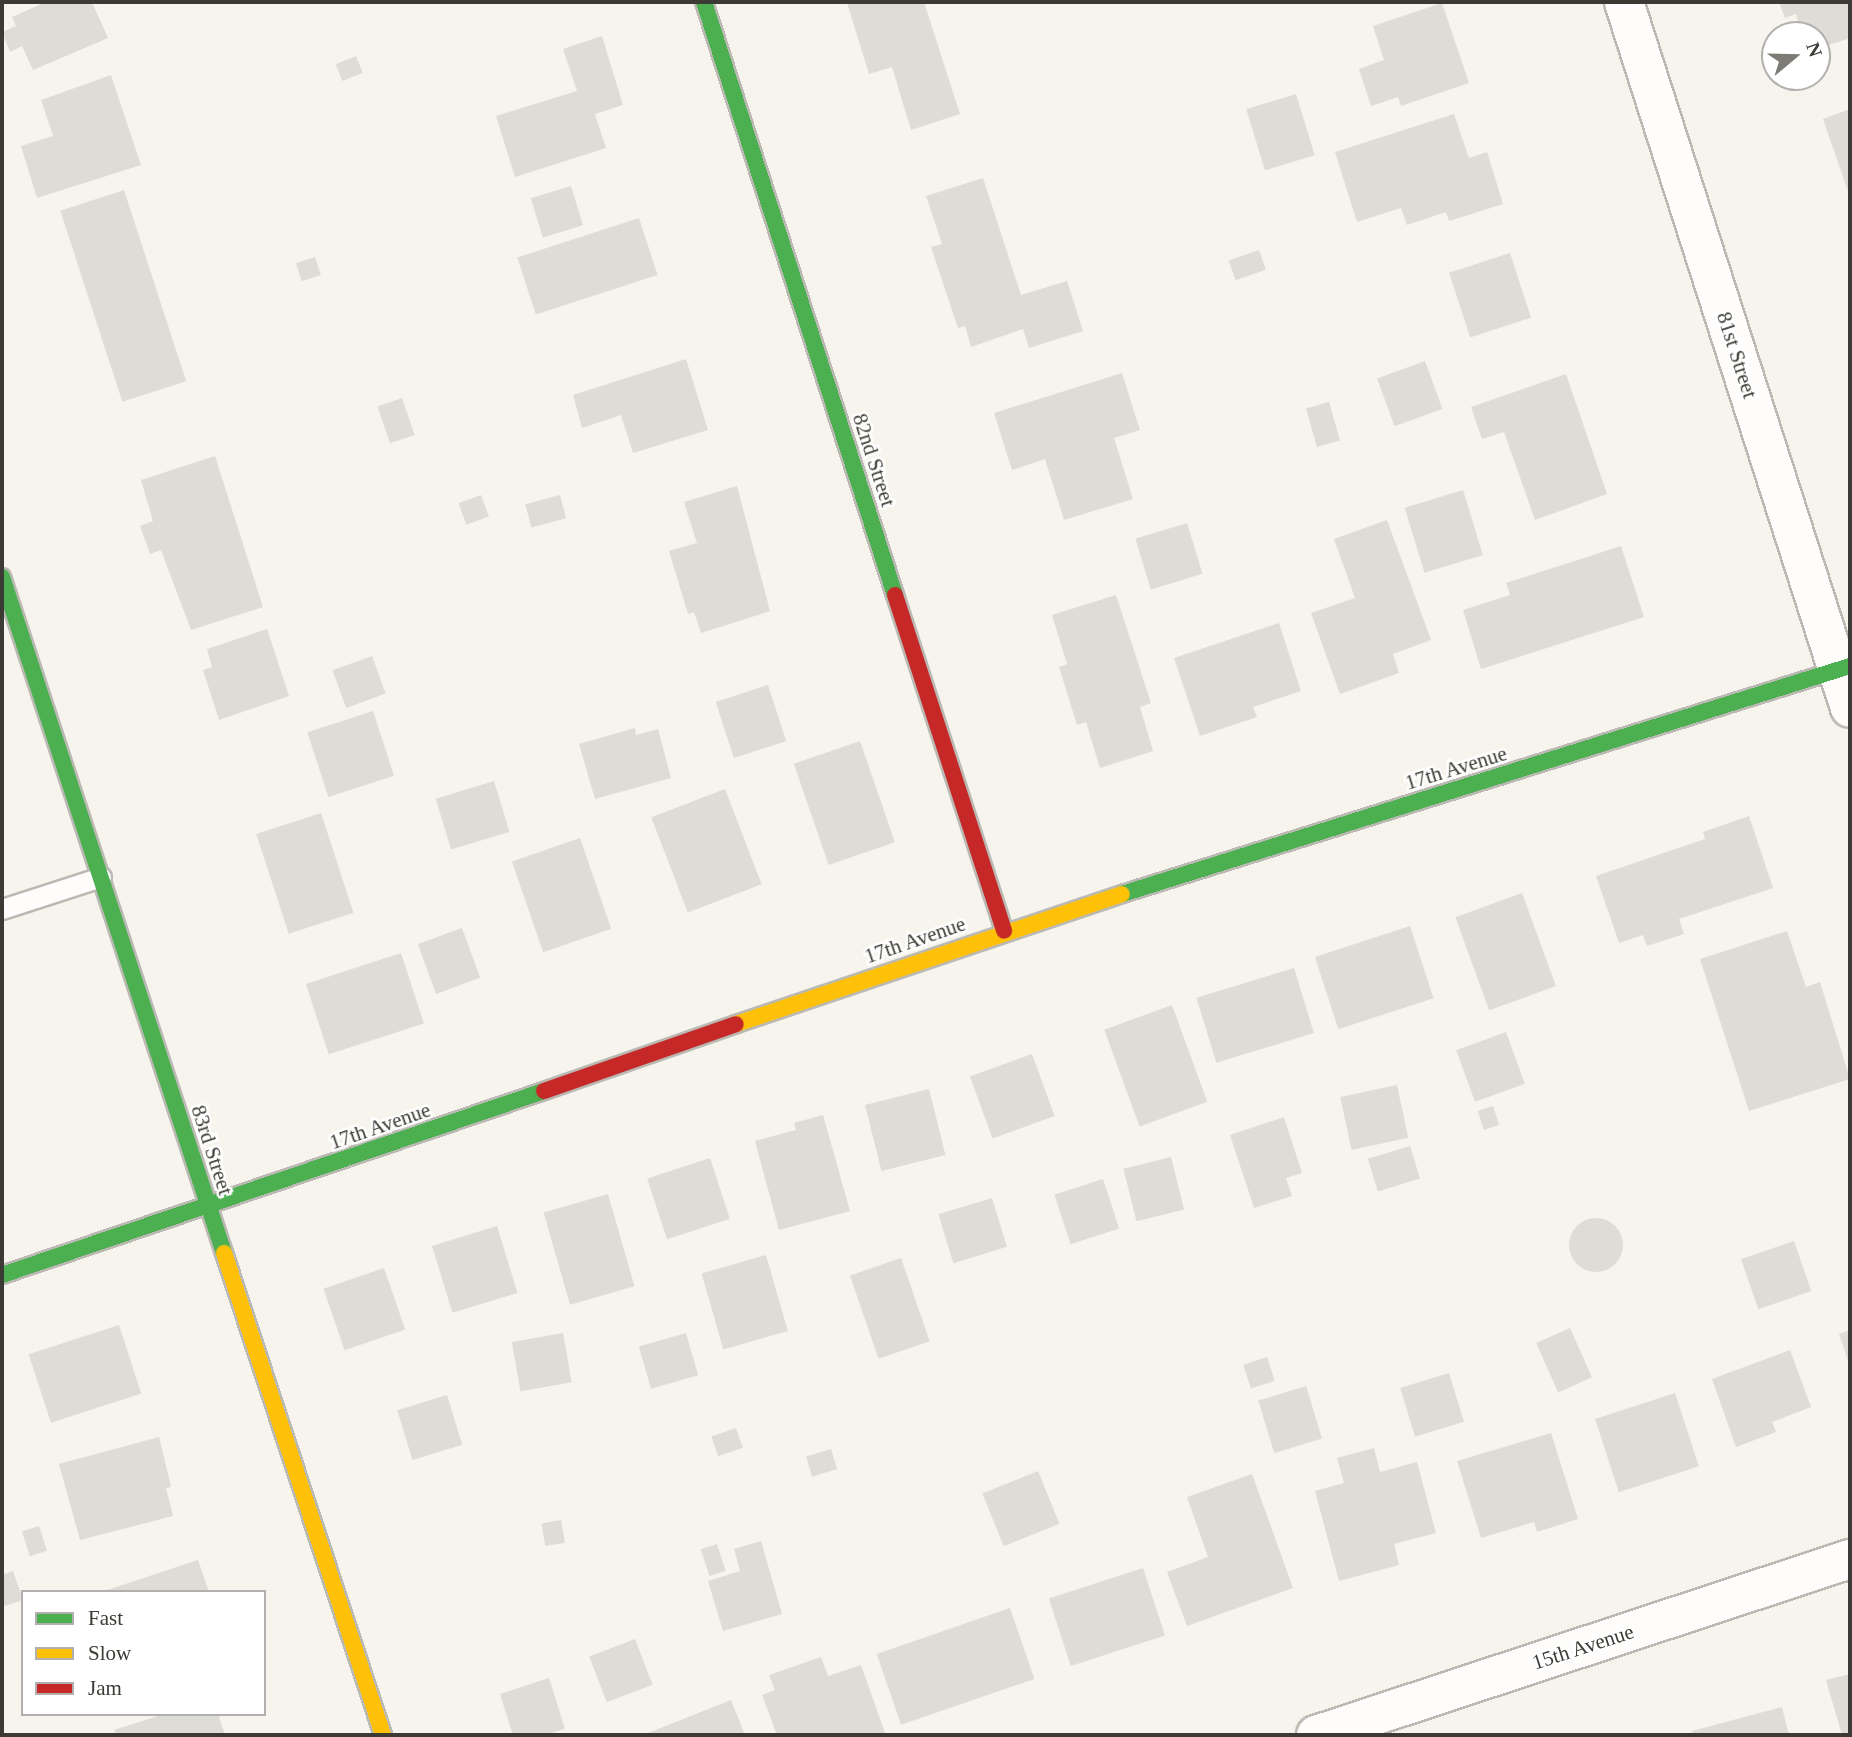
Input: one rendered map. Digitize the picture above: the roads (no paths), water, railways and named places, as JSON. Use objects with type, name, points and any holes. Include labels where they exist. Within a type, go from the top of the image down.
[{"type":"street","name":"82nd Street","points":[[705,2],[1004,931]]},
{"type":"street","name":"81st Street","points":[[1624,2],[1844,669],[1850,708]]},
{"type":"street","name":"83rd Street","points":[[2,577],[383,1735]]},
{"type":"street","name":"17th Avenue","points":[[2,1275],[209,1208],[1004,931],[1844,669]]},
{"type":"street","name":"15th Avenue","points":[[1317,1735],[1850,1559]]},
{"type":"lane","points":[[2,909],[101,877]]}]
